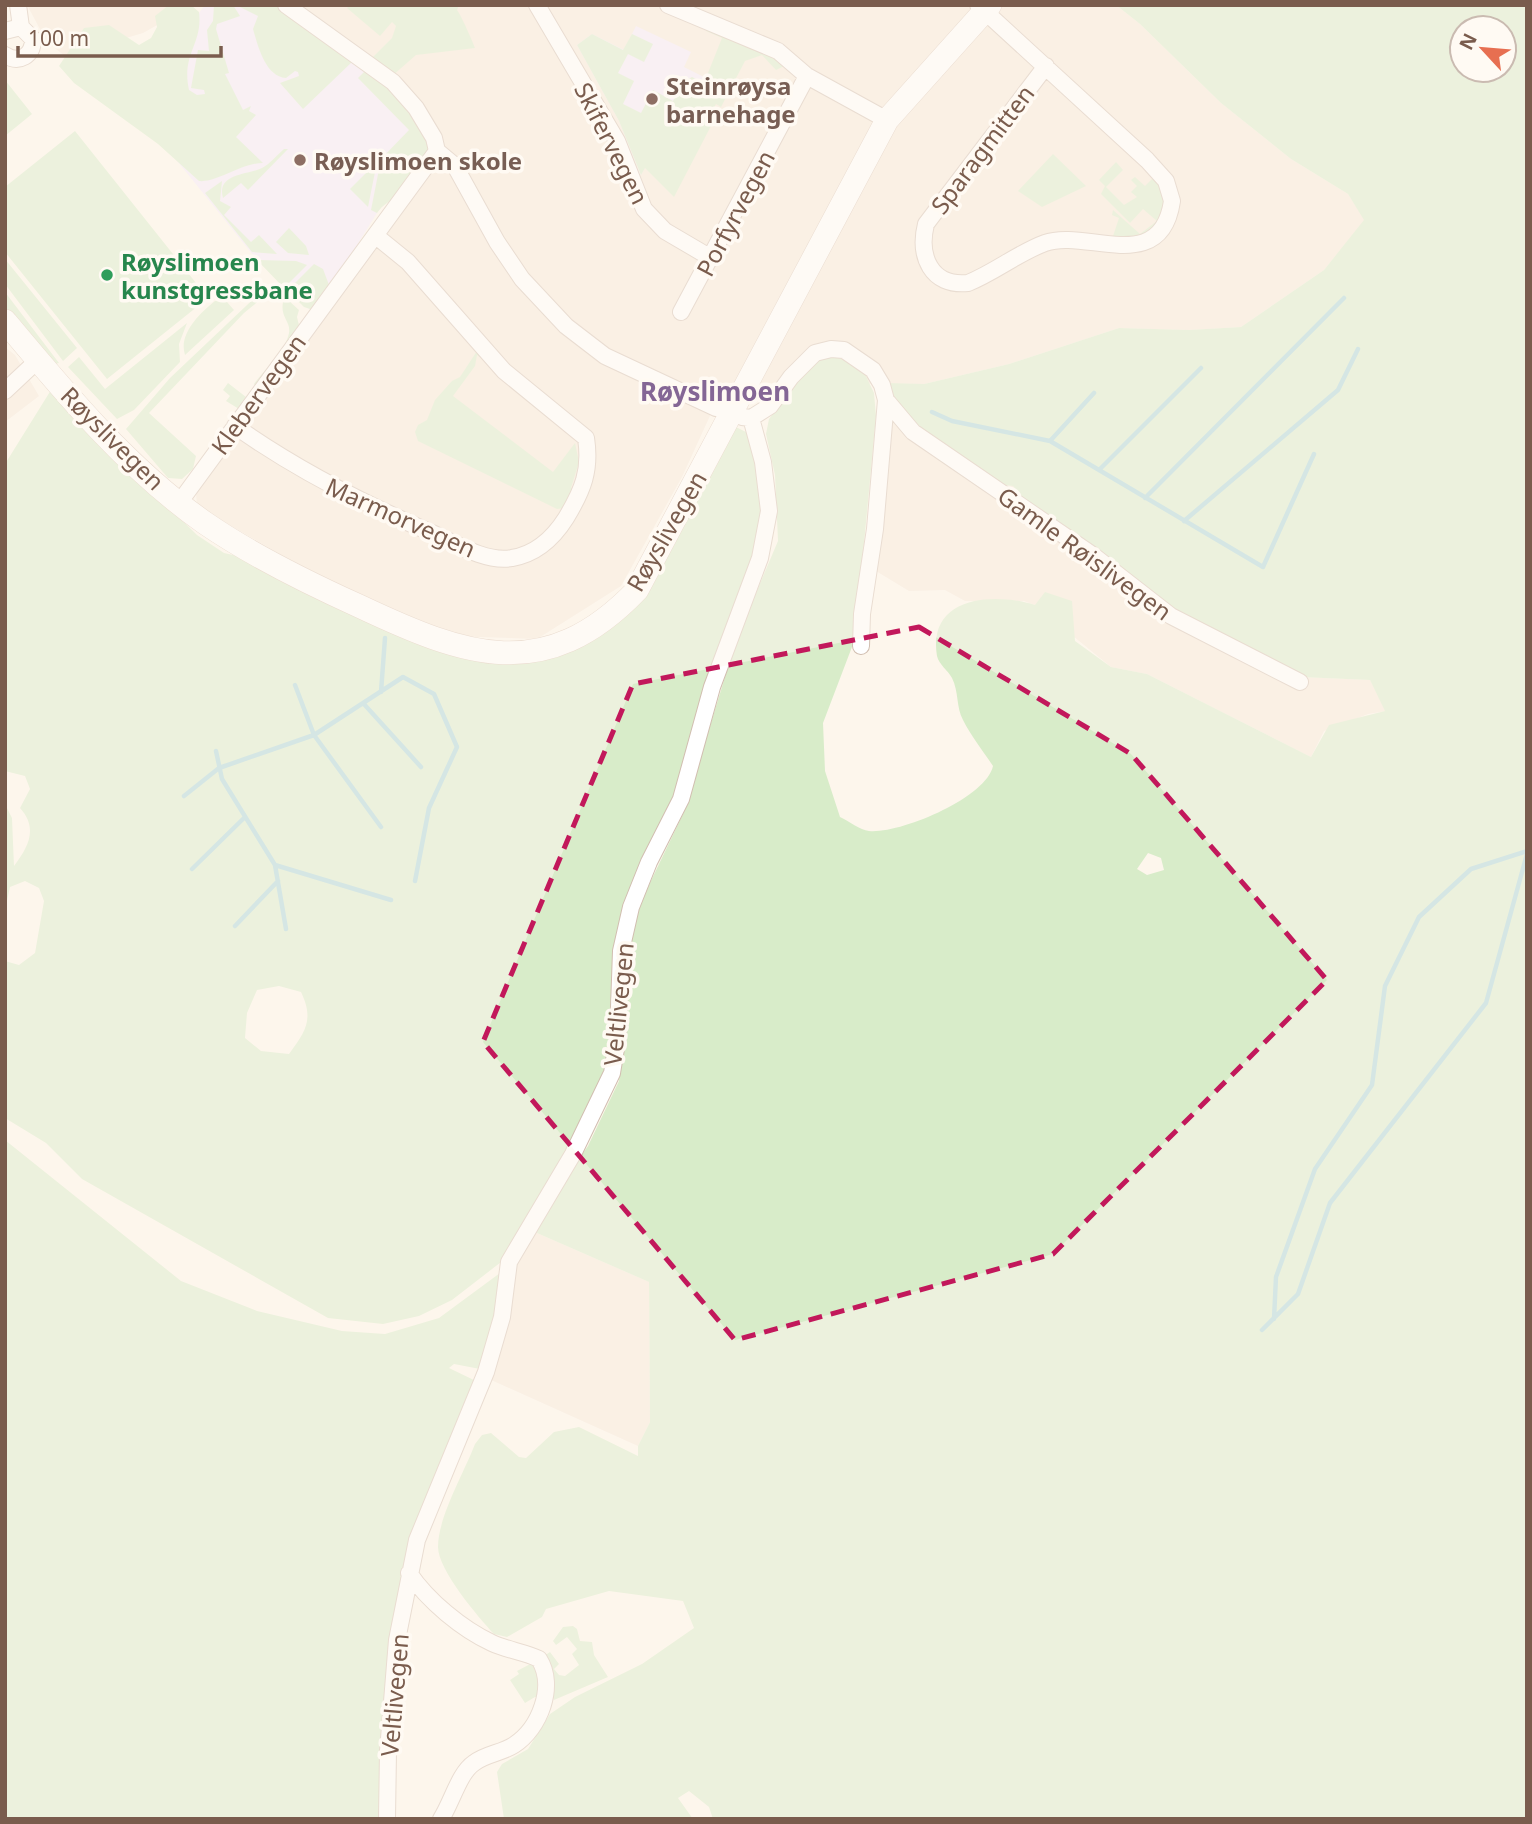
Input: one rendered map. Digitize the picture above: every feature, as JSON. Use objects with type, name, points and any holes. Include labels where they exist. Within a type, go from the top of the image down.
[{"type":"street","points":[[5,55],[21,59],[31,52],[33,40],[13,29],[18,5]]},
{"type":"street","points":[[286,5],[393,82],[416,108],[433,138],[437,151],[455,166],[497,242],[522,279],[566,326],[624,366],[732,414]]},
{"type":"street","name":"Skifervegen","points":[[537,5],[617,141],[644,209],[665,231],[711,258]]},
{"type":"street","points":[[668,5],[778,51],[807,76],[887,120]]},
{"type":"street","name":"Sparagmitten","points":[[984,7],[1147,160],[1166,181],[1172,201],[1166,219],[1154,234],[1130,245],[1055,241],[1035,248],[968,284],[956,284],[942,279],[926,263],[922,250],[926,223],[1046,66]]},
{"type":"street","name":"Røyslivegen","points":[[5,321],[107,437],[179,503],[205,523],[255,554],[413,631],[469,650],[521,653],[553,646],[596,627],[636,590],[887,120],[984,7]]},
{"type":"street","name":"Porfyrvegen","points":[[681,312],[807,76]]},
{"type":"street","name":"Klebervegen","points":[[179,503],[437,151]]},
{"type":"street","name":"Marmorvegen","points":[[235,426],[317,480],[477,552],[511,559],[534,551],[556,533],[586,482],[590,461],[586,438],[504,371],[408,261],[376,236]]},
{"type":"street","name":"Gamle Røislivegen","points":[[732,414],[770,406],[803,363],[815,353],[831,349],[844,350],[865,362],[882,385],[886,400],[913,432],[1094,556],[1171,616],[1300,682]]},
{"type":"street","points":[[5,391],[38,360]]},
{"type":"street","points":[[861,646],[860,630],[875,529],[886,400]]},
{"type":"street","name":"Veltlivegen","points":[[387,1819],[390,1712],[397,1640],[409,1573],[428,1510],[475,1402],[495,1344],[502,1318],[509,1262],[573,1154],[612,1073],[618,1046],[621,951],[631,907],[649,862],[681,799],[712,687],[766,533],[769,511],[763,462],[732,414]]},
{"type":"street","points":[[409,1573],[426,1595],[475,1633],[511,1651],[539,1659],[548,1676],[544,1701],[529,1730],[512,1747],[475,1762],[466,1770],[441,1819]]},
{"type":"highlighted area","points":[[919,627],[1131,754],[1327,980],[1053,1254],[735,1340],[483,1042],[633,684]]},
{"type":"shaded area","points":[[27,5],[193,5],[143,33],[65,56],[47,42]]},
{"type":"shaded area","name":"Røyslimoen skole","points":[[205,5],[279,5],[299,17],[417,114],[392,198],[385,201],[329,290],[309,309],[257,260],[174,157],[187,29]]},
{"type":"shaded area","points":[[291,5],[1116,5],[1140,24],[1221,103],[1291,159],[1348,194],[1365,220],[1324,270],[1241,327],[1189,330],[1119,328],[1009,364],[924,384],[725,383],[682,477],[621,586],[537,639],[448,636],[328,582],[197,506],[196,492],[442,142]]},
{"type":"shaded area","name":"Steinrøysa barnehage","points":[[636,26],[691,52],[684,67],[706,78],[661,135],[641,175],[619,121],[577,45],[592,34],[624,50]]},
{"type":"shaded area","points":[[5,347],[15,355],[39,396],[5,422]]},
{"type":"shaded area","points":[[892,403],[1003,485],[1013,486],[1026,502],[1300,677],[1370,680],[1386,711],[1368,714],[1324,731],[1311,757],[1147,674],[1111,667],[1035,605],[1024,601],[965,601],[945,590],[909,591],[876,571]]},
{"type":"shaded area","points":[[530,1230],[649,1282],[650,1422],[638,1446],[489,1379],[515,1265]]},
{"type":"green space","points":[[169,5],[191,5],[199,12],[198,33],[187,78],[189,90],[197,95],[205,94],[204,90],[191,88],[198,50],[209,51],[207,30],[213,21],[214,5],[233,5],[240,16],[217,24],[216,29],[229,73],[225,74],[243,110],[251,106],[249,111],[256,115],[236,137],[263,163],[246,166],[214,179],[199,181],[158,144],[74,83],[59,66],[84,28],[109,25],[139,45],[151,38],[157,27],[155,16]]},
{"type":"green space","points":[[279,5],[353,61],[303,109],[280,83],[299,76],[298,72],[295,71],[286,78],[273,72],[257,44],[253,29],[258,16],[238,6]]},
{"type":"green space","points":[[350,5],[459,5],[457,10],[475,48],[416,55],[392,76],[369,61],[392,38],[396,26],[392,22],[380,36],[347,8]]},
{"type":"green space","points":[[1116,5],[1527,5],[1527,1819],[713,1819],[709,1807],[689,1791],[678,1798],[693,1819],[504,1819],[497,1772],[502,1764],[528,1749],[550,1714],[575,1697],[642,1664],[694,1628],[683,1601],[609,1591],[546,1609],[542,1617],[507,1637],[494,1634],[470,1606],[445,1568],[438,1547],[439,1535],[447,1509],[475,1444],[482,1435],[491,1433],[519,1457],[526,1458],[554,1432],[579,1427],[638,1456],[638,1446],[650,1422],[649,1282],[530,1230],[588,1146],[619,1081],[630,947],[636,912],[683,814],[737,638],[778,541],[775,475],[766,434],[769,419],[807,369],[821,359],[837,357],[863,370],[874,393],[876,416],[855,639],[823,723],[825,771],[840,817],[869,831],[900,827],[940,812],[975,790],[987,778],[993,766],[963,720],[954,683],[937,656],[937,636],[942,621],[953,610],[967,603],[1001,599],[1035,605],[1045,592],[1072,601],[1075,641],[1111,667],[1147,674],[1311,757],[1329,725],[1385,711],[1370,680],[1300,677],[1189,622],[1026,502],[1013,486],[1003,485],[933,440],[892,403],[886,383],[924,384],[1009,364],[1119,328],[1189,330],[1241,327],[1324,270],[1364,220],[1348,194],[1291,159],[1221,103],[1140,24]],"holes":[[[1148,853],[1161,858],[1164,870],[1147,875],[1137,869]]]},
{"type":"green space","points":[[708,28],[755,45],[786,65],[776,70],[762,55],[745,61],[721,107],[716,104],[707,121],[712,124],[674,197],[645,168],[641,175],[619,121],[577,45],[592,34],[623,50],[632,34],[653,44],[644,62],[628,54],[618,73],[634,81],[623,104],[641,113],[653,90],[673,101],[683,82],[692,77],[704,83],[722,38],[706,31]]},
{"type":"green space","points":[[365,71],[398,92],[429,145],[421,164],[407,184],[377,213],[371,210],[381,159],[409,130],[358,78]]},
{"type":"green space","points":[[5,80],[32,114],[5,136]]},
{"type":"green space","name":"Røyslimoen kunstgressbane","points":[[75,131],[208,298],[107,379],[5,252],[5,187]]},
{"type":"green space","points":[[284,149],[288,149],[248,190],[241,183],[223,198],[222,190],[229,179],[262,168]]},
{"type":"green space","points":[[1053,154],[1086,186],[1042,207],[1018,191]]},
{"type":"green space","points":[[377,162],[368,207],[350,189]]},
{"type":"green space","points":[[1116,162],[1123,170],[1106,187],[1124,205],[1137,197],[1131,192],[1137,186],[1131,180],[1135,177],[1145,186],[1154,177],[1160,179],[1166,210],[1147,234],[1111,242],[1119,218],[1112,215],[1113,210],[1140,234],[1157,221],[1143,209],[1130,223],[1101,194],[1105,186],[1099,180]]},
{"type":"green space","points":[[222,181],[220,201],[231,207],[224,215],[251,242],[259,235],[277,254],[252,252],[205,193]]},
{"type":"green space","points":[[289,228],[306,246],[309,255],[288,253],[276,242]]},
{"type":"green space","points":[[5,259],[77,348],[63,361],[5,284]]},
{"type":"green space","points":[[257,260],[296,261],[307,265],[284,288]]},
{"type":"green space","points":[[314,264],[323,269],[329,285],[313,310],[304,307],[290,293],[292,286]]},
{"type":"green space","points":[[266,287],[271,291],[244,313],[149,413],[196,456],[193,469],[182,479],[168,478],[126,429],[170,378]]},
{"type":"green space","points":[[5,292],[59,363],[55,364],[5,309]]},
{"type":"green space","points":[[288,300],[299,310],[297,317],[300,329],[256,387],[254,384],[287,339],[289,329],[282,307],[283,302]]},
{"type":"green space","points":[[215,301],[227,302],[234,310],[185,355],[187,332]]},
{"type":"green space","points":[[187,323],[179,344],[180,362],[134,410],[117,419],[68,367],[79,357],[105,389]]},
{"type":"green space","points":[[477,351],[484,360],[477,355],[475,366],[453,396],[553,472],[575,443],[579,462],[571,488],[576,491],[565,508],[557,509],[418,441],[415,432],[418,425],[427,420],[435,400],[452,381],[460,377]]},
{"type":"green space","points":[[228,383],[246,397],[239,409],[226,401],[230,396],[223,390]]},
{"type":"green space","points":[[51,390],[197,535],[224,553],[242,557],[440,650],[599,633],[736,427],[750,434],[759,458],[763,531],[681,786],[636,881],[614,1036],[603,1085],[505,1259],[452,1300],[419,1316],[383,1324],[328,1318],[82,1179],[46,1143],[5,1118],[5,961],[19,965],[35,953],[44,901],[39,888],[25,881],[10,887],[5,910],[5,804],[12,818],[14,866],[29,837],[29,823],[20,808],[30,789],[25,776],[5,771],[5,464]],"holes":[[[279,986],[301,992],[307,1010],[306,1025],[289,1054],[261,1051],[245,1038],[247,1013],[257,990]]]},
{"type":"green space","points":[[5,1140],[181,1281],[257,1311],[342,1331],[385,1334],[439,1318],[500,1273],[503,1285],[480,1369],[454,1364],[449,1368],[478,1382],[414,1541],[384,1814],[375,1819],[5,1819]]},
{"type":"green space","points":[[573,1626],[577,1629],[580,1641],[592,1642],[594,1655],[608,1677],[554,1700],[544,1656],[550,1652],[559,1664],[554,1669],[559,1675],[565,1676],[579,1665],[572,1654],[577,1649],[567,1637],[556,1645],[553,1641],[563,1627]]},
{"type":"green space","points":[[534,1662],[542,1697],[535,1697],[525,1703],[510,1680],[519,1674],[517,1671]]},
{"type":"waterway","points":[[1145,498],[1344,298]]},
{"type":"waterway","points":[[1184,521],[1338,390],[1358,349]]},
{"type":"waterway","points":[[1099,470],[1201,368]]},
{"type":"waterway","points":[[1050,441],[1094,393]]},
{"type":"waterway","points":[[932,412],[952,421],[1050,441],[1263,567],[1314,454]]},
{"type":"waterway","points":[[381,692],[385,638]]},
{"type":"waterway","points":[[184,796],[219,768],[314,735],[403,677],[434,694],[457,747],[429,808],[415,881]]},
{"type":"waterway","points":[[295,685],[314,735],[381,827]]},
{"type":"waterway","points":[[363,703],[421,767]]},
{"type":"waterway","points":[[216,751],[222,779],[275,865],[286,929]]},
{"type":"waterway","points":[[192,869],[245,817]]},
{"type":"waterway","points":[[1274,1319],[1276,1277],[1315,1169],[1372,1085],[1385,986],[1419,917],[1471,869],[1527,851]]},
{"type":"waterway","points":[[1262,1330],[1298,1294],[1330,1203],[1486,1003],[1527,854]]},
{"type":"waterway","points":[[275,865],[391,900]]},
{"type":"waterway","points":[[235,926],[278,881]]},
{"type":"place","name":"Steinrøysa barnehage","points":[[652,99]]},
{"type":"place","name":"Røyslimoen skole","points":[[300,160]]},
{"type":"place","name":"Røyslimoen kunstgressbane","points":[[107,275]]},
{"type":"district","name":"Røyslimoen","points":[[715,391]]}]
